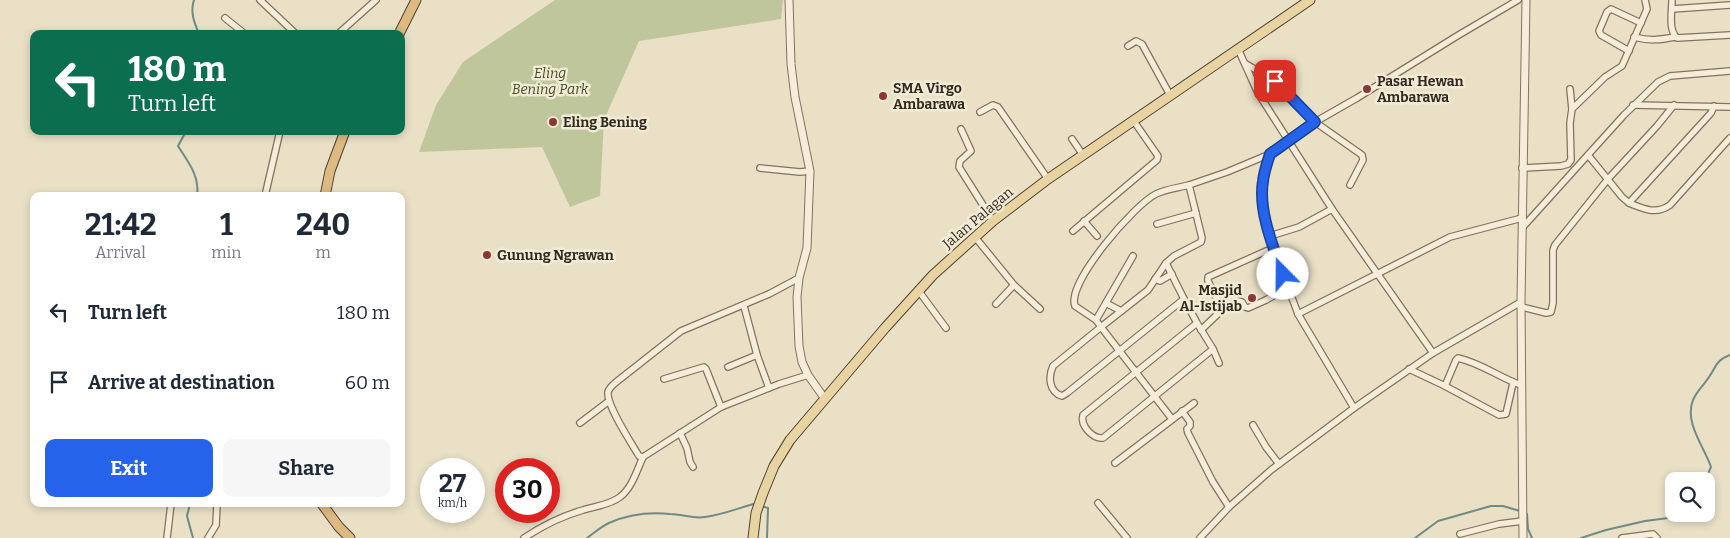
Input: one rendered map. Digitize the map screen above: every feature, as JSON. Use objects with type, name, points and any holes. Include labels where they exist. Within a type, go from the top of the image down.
[{"type":"highway","points":[[401,30],[416,0]]},
{"type":"highway","points":[[326,192],[330,170],[343,135]]},
{"type":"highway","points":[[324,507],[350,538]]},
{"type":"main road","name":"Jalan Palagan","points":[[753,538],[756,513],[763,493],[774,466],[790,440],[918,290],[975,236],[1048,179],[1310,0]]},
{"type":"street","points":[[260,0],[292,30]]},
{"type":"street","points":[[342,30],[376,0]]},
{"type":"street","points":[[790,0],[791,64],[795,97],[810,170],[807,248],[798,278],[799,346],[802,362],[808,375],[824,399]]},
{"type":"street","points":[[1172,419],[1096,320],[1075,306],[1074,297],[1082,279],[1104,245],[1141,204],[1156,194],[1227,172],[1270,154],[1315,122],[1518,0]]},
{"type":"street","points":[[1523,538],[1521,304],[1526,0]]},
{"type":"street","points":[[1572,109],[1605,77],[1622,66],[1647,9],[1645,0]]},
{"type":"street","points":[[1672,0],[1672,28],[1675,37]]},
{"type":"street","points":[[1672,8],[1730,5]]},
{"type":"street","points":[[1628,51],[1601,34],[1600,31],[1607,12],[1611,9],[1641,23]]},
{"type":"street","points":[[225,18],[240,30]]},
{"type":"street","points":[[1634,37],[1646,40],[1660,40],[1675,37],[1681,39],[1730,35]]},
{"type":"street","points":[[1128,46],[1136,41],[1142,44],[1170,95]]},
{"type":"street","points":[[1238,49],[1258,93],[1288,141],[1332,209],[1433,353]]},
{"type":"street","points":[[1246,64],[1275,81],[1315,122],[1362,156],[1362,160],[1350,185]]},
{"type":"street","points":[[1522,228],[1633,105],[1658,82],[1670,76],[1730,72]]},
{"type":"street","points":[[1522,168],[1561,166],[1568,164],[1571,160],[1570,123],[1572,109],[1570,89]]},
{"type":"street","points":[[980,112],[993,105],[998,107],[1048,179]]},
{"type":"street","points":[[1633,105],[1730,107]]},
{"type":"street","points":[[1200,538],[1229,507],[1279,464],[1354,408],[1433,353],[1521,304],[1549,313],[1552,310],[1553,250],[1555,245],[1608,179],[1674,105]]},
{"type":"street","points":[[1630,203],[1711,113],[1714,106]]},
{"type":"street","points":[[1073,231],[1151,166],[1158,156],[1134,120]]},
{"type":"street","points":[[961,129],[972,151],[960,161],[958,167],[993,221]]},
{"type":"street","points":[[266,192],[279,135]]},
{"type":"street","points":[[1588,155],[1622,197],[1630,203],[1659,211],[1670,205],[1730,138]]},
{"type":"street","points":[[1072,139],[1082,155]]},
{"type":"street","points":[[1270,154],[1263,182],[1262,200],[1272,248],[1298,314],[1354,408]]},
{"type":"street","points":[[760,168],[800,172],[810,170]]},
{"type":"street","points":[[1184,299],[1062,396],[1053,390],[1050,378],[1053,366],[1148,290],[1166,263],[1174,256],[1201,242],[1202,238],[1189,185]]},
{"type":"street","points":[[1270,236],[1299,227],[1332,209]]},
{"type":"street","points":[[1157,224],[1196,213]]},
{"type":"street","points":[[1298,314],[1450,237],[1522,218]]},
{"type":"street","points":[[1084,222],[1097,236]]},
{"type":"street","points":[[975,236],[1014,285],[1040,308]]},
{"type":"street","points":[[1222,310],[1208,281],[1208,277],[1272,248]]},
{"type":"street","points":[[1096,320],[1134,256]]},
{"type":"street","points":[[1166,263],[1219,363]]},
{"type":"street","points":[[1155,279],[1160,281],[1172,274]]},
{"type":"street","points":[[643,457],[639,456],[609,401],[608,394],[610,388],[681,331],[744,306],[798,278]]},
{"type":"street","points":[[996,304],[1014,285]]},
{"type":"street","points":[[1201,330],[1222,310],[1240,301],[1248,308],[1288,287]]},
{"type":"street","points":[[918,290],[946,328]]},
{"type":"street","points":[[1106,303],[1121,311]]},
{"type":"street","points":[[744,306],[757,355],[769,388]]},
{"type":"street","points":[[1197,323],[1083,415],[1082,420],[1085,427],[1099,439],[1213,349]]},
{"type":"street","points":[[728,367],[757,355]]},
{"type":"street","points":[[1445,386],[1458,358],[1521,386]]},
{"type":"street","points":[[664,379],[704,367],[722,407]]},
{"type":"street","points":[[1409,369],[1499,415],[1506,414],[1513,383]]},
{"type":"street","points":[[524,538],[547,524],[620,498],[630,484],[643,457],[722,407],[808,375]]},
{"type":"street","points":[[580,423],[609,401]]},
{"type":"street","points":[[1116,463],[1194,403]]},
{"type":"street","points":[[1182,411],[1190,423],[1187,429],[1188,433],[1213,482],[1229,507]]},
{"type":"street","points":[[1253,425],[1261,440],[1279,464]]},
{"type":"street","points":[[680,434],[693,467]]},
{"type":"street","points":[[1098,503],[1127,538]]},
{"type":"street","points":[[167,538],[171,507]]},
{"type":"street","points":[[209,537],[216,525],[217,507]]},
{"type":"street","points":[[1460,534],[1499,524],[1523,515]]},
{"type":"street","points":[[1622,538],[1653,534],[1657,538]]},
{"type":"green space","name":"Eling Bening Park","points":[[555,0],[783,0],[781,19],[639,41],[604,120],[600,196],[570,207],[542,147],[419,152],[436,105],[463,62]]},
{"type":"waterway","points":[[194,0],[193,13],[197,30]]},
{"type":"waterway","points":[[184,135],[178,146],[195,176],[197,192]]},
{"type":"waterway","points":[[1709,472],[1711,467],[1693,426],[1691,409],[1693,400],[1717,364],[1730,355]]},
{"type":"waterway","points":[[587,538],[606,524],[632,516],[662,513],[701,517],[718,515],[754,504],[757,505]]},
{"type":"waterway","points":[[761,506],[768,508],[767,538]]},
{"type":"waterway","points":[[1415,538],[1438,521],[1491,506],[1503,506],[1520,511]]},
{"type":"waterway","points":[[189,507],[187,516],[193,538]]},
{"type":"waterway","points":[[1524,513],[1527,514],[1528,529],[1532,538]]},
{"type":"waterway","points":[[1581,538],[1606,530],[1665,518]]},
{"type":"place","name":"Pasar Hewan Ambarawa","points":[[1367,89]]},
{"type":"place","name":"SMA Virgo Ambarawa","points":[[883,96]]},
{"type":"place","name":"Eling Bening","points":[[553,122]]},
{"type":"place","name":"Gunung Ngrawan","points":[[487,255]]},
{"type":"place","name":"Masjid Al-Istijab","points":[[1252,298]]},
{"type":"route","points":[[1275,81],[1315,122],[1270,154],[1263,182],[1262,200],[1272,248],[1283,274]]}]
